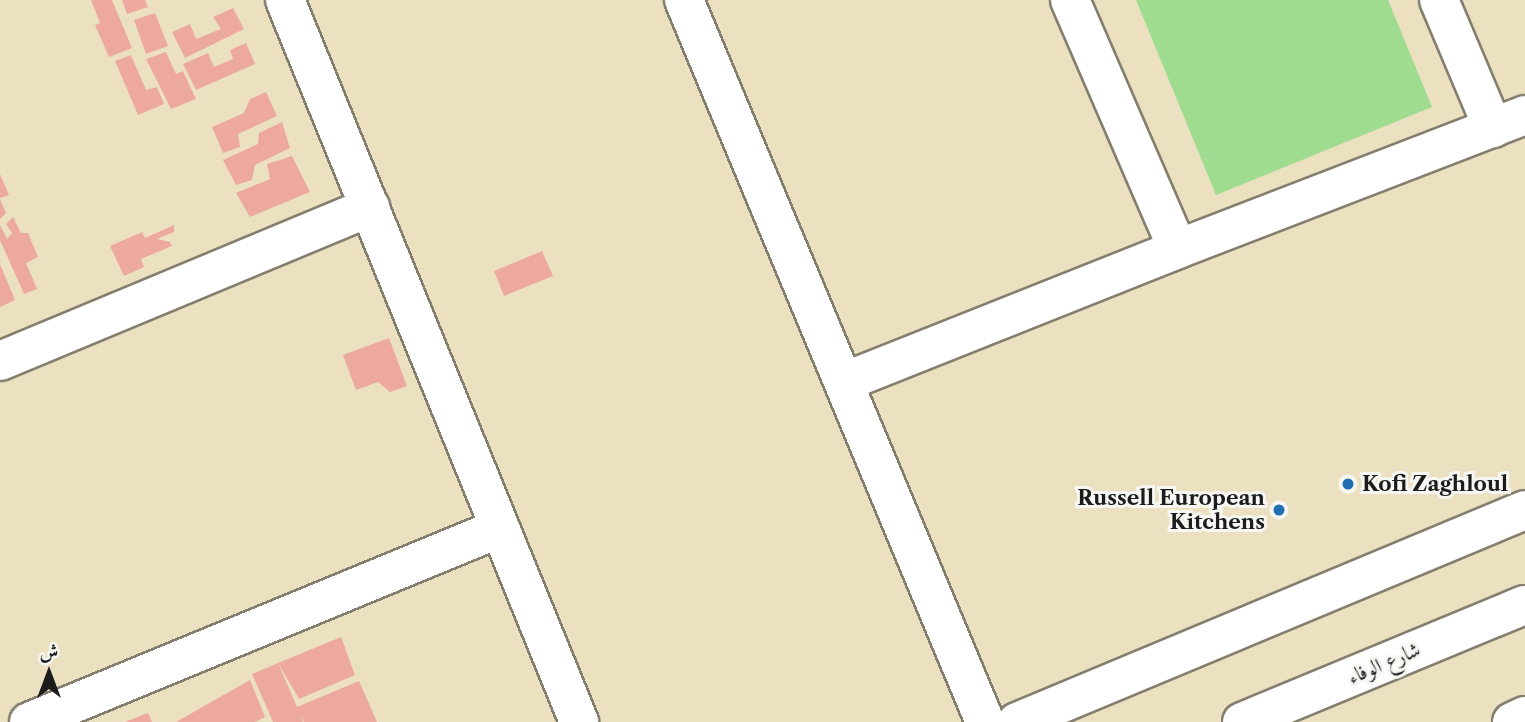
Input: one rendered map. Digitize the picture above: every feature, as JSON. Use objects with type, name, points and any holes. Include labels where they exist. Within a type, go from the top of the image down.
[{"type":"street","points":[[285,0],[579,722]]},
{"type":"street","points":[[684,0],[985,722]]},
{"type":"street","points":[[1070,0],[1178,248]]},
{"type":"street","points":[[844,383],[1178,248],[1509,122],[1439,0]]},
{"type":"street","points":[[0,361],[370,208]]},
{"type":"street","points":[[1017,722],[1525,510]]},
{"type":"street","points":[[29,722],[500,528]]},
{"type":"street","name":"شارع الوفاء","points":[[1242,722],[1525,605]]},
{"type":"street","points":[[1512,722],[1525,716]]},
{"type":"green space","points":[[1136,0],[1388,0],[1432,107],[1216,195]]},
{"type":"building","points":[[91,0],[112,0],[132,48],[109,57],[95,25],[100,23]]},
{"type":"building","points":[[122,0],[145,0],[148,7],[127,14]]},
{"type":"building","points":[[233,8],[244,29],[185,58],[172,32],[190,24],[196,39],[221,29],[213,17]]},
{"type":"building","points":[[155,13],[168,46],[146,54],[134,20]]},
{"type":"building","points":[[246,43],[255,64],[196,90],[183,64],[208,53],[214,67],[233,59],[230,50]]},
{"type":"building","points":[[166,52],[176,74],[183,71],[196,99],[171,109],[146,59]]},
{"type":"building","points":[[131,55],[146,90],[157,87],[164,104],[138,115],[115,61]]},
{"type":"building","points":[[266,92],[277,116],[238,134],[240,147],[223,153],[212,127],[244,113],[250,99]]},
{"type":"building","points":[[282,122],[290,148],[255,165],[252,180],[236,185],[223,160],[258,144],[259,133]]},
{"type":"building","points":[[292,156],[310,192],[250,217],[236,193],[270,179],[267,164]]},
{"type":"building","points":[[0,174],[9,195],[0,198]]},
{"type":"building","points":[[0,199],[6,213],[0,219]]},
{"type":"building","points":[[13,217],[21,233],[28,233],[38,257],[26,263],[37,289],[24,294],[0,240],[0,225],[7,239],[12,233],[6,224]]},
{"type":"building","points":[[174,225],[174,232],[157,239],[170,242],[172,246],[141,259],[144,267],[124,276],[110,246],[142,232],[145,238]]},
{"type":"building","points":[[542,251],[553,276],[504,296],[494,271]]},
{"type":"building","points":[[0,264],[15,300],[0,307]]},
{"type":"building","points":[[389,338],[407,386],[390,392],[378,382],[356,390],[343,355]]},
{"type":"building","points":[[341,637],[355,675],[299,699],[278,663]]},
{"type":"building","points":[[278,663],[297,707],[359,681],[377,722],[304,722],[301,715],[303,722],[273,722],[252,674]]},
{"type":"building","points":[[250,680],[265,717],[255,722],[176,722]]},
{"type":"building","points":[[148,713],[152,722],[125,722]]},
{"type":"place","name":"Kofi Zaghloul","points":[[1348,484]]},
{"type":"place","name":"Russell European Kitchens","points":[[1279,510]]}]
